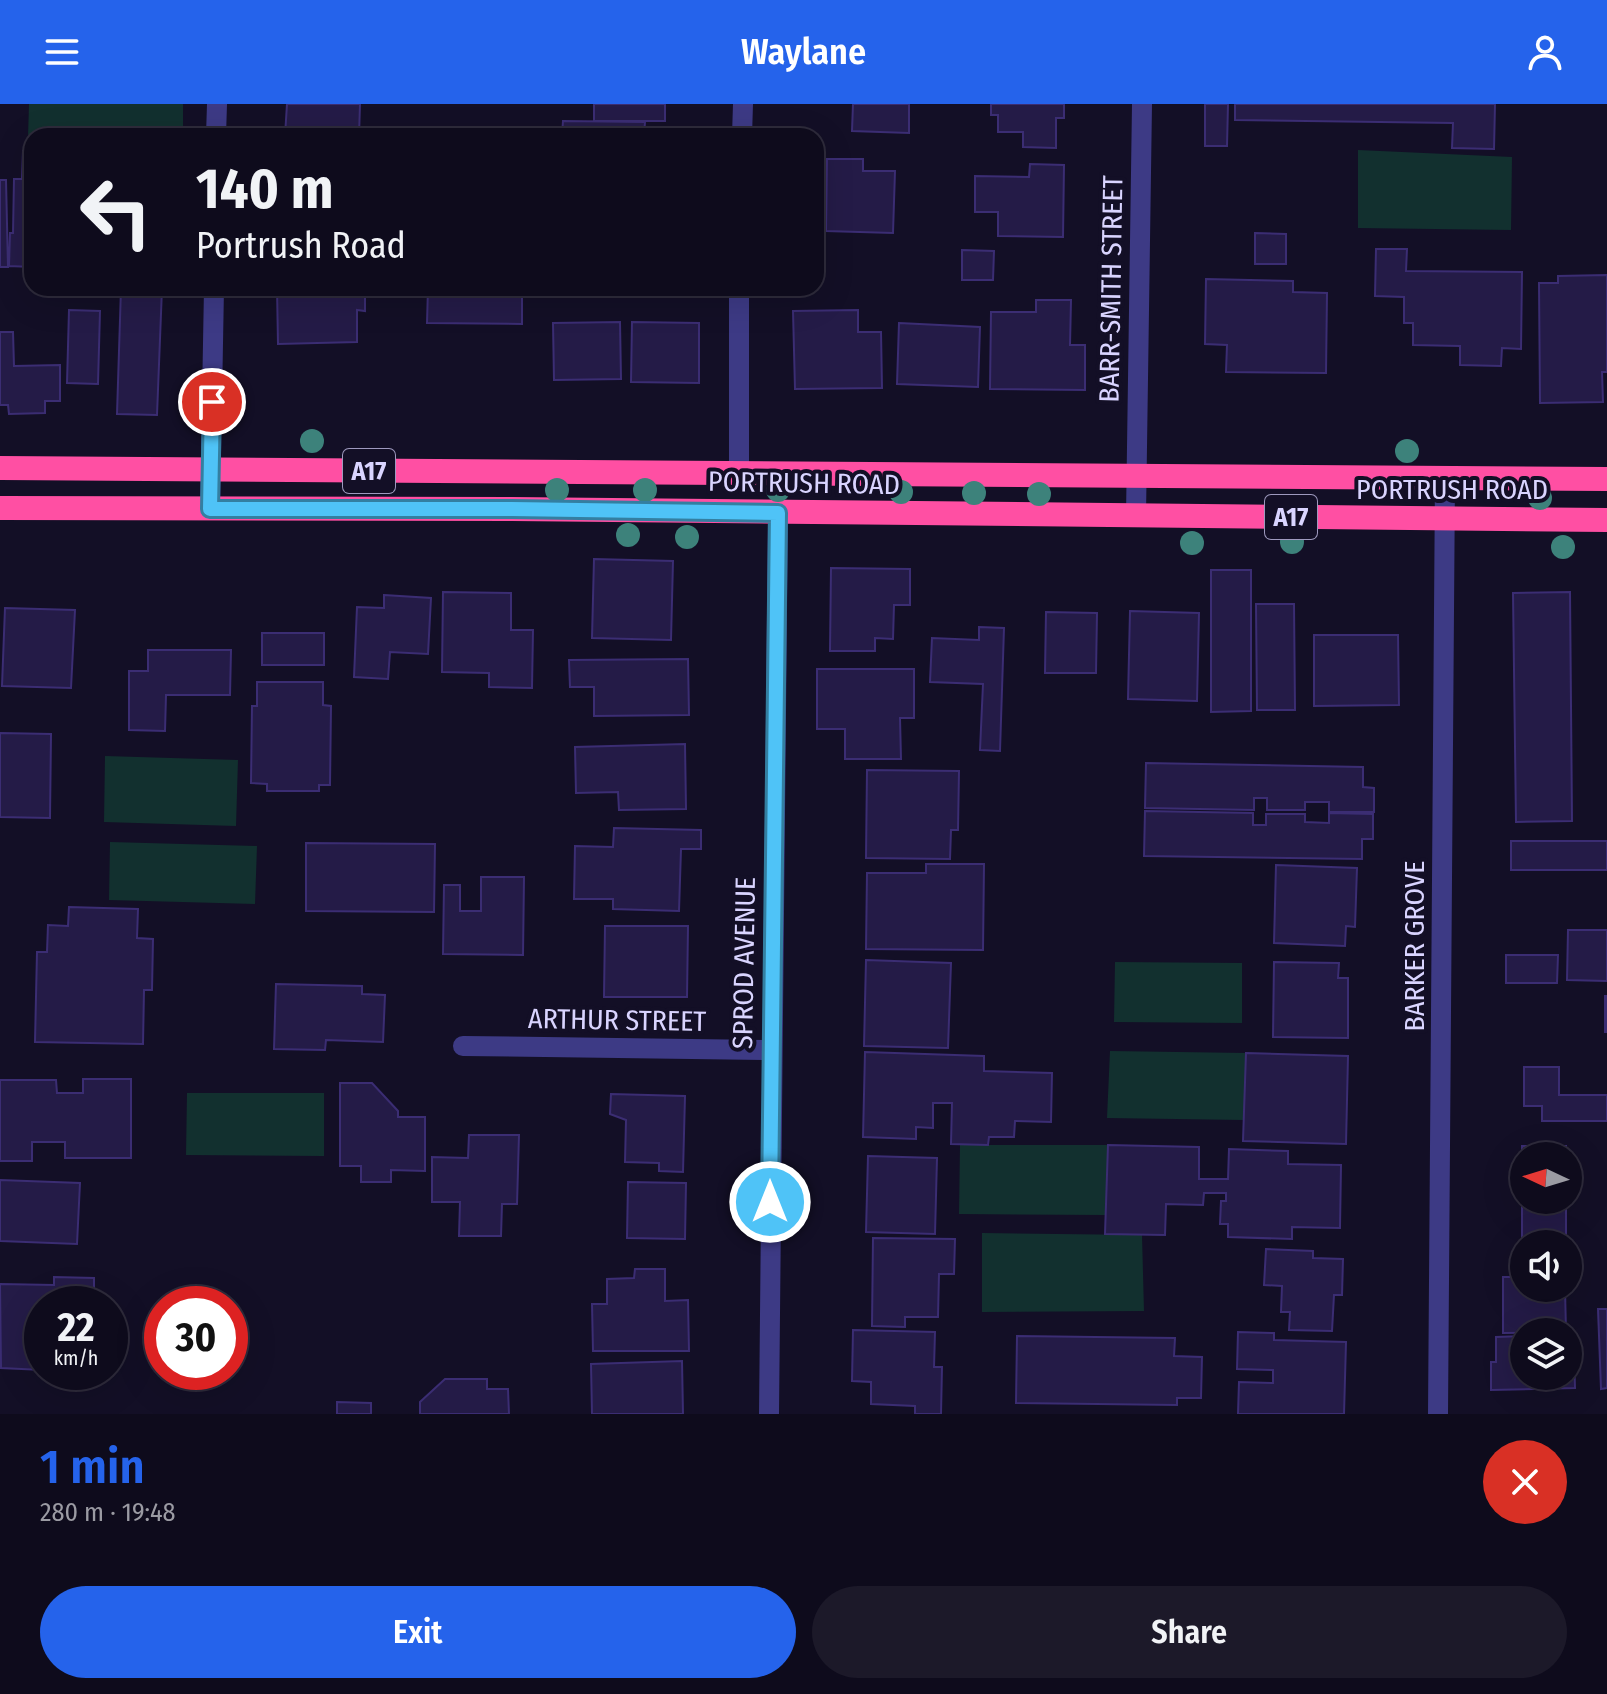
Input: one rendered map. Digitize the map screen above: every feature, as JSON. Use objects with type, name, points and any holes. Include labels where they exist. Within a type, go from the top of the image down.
[{"type":"highway","name":"PORTRUSH ROAD","points":[[0,468],[1607,479]]},
{"type":"highway","name":"PORTRUSH ROAD","points":[[0,508],[512,509],[1607,520]]},
{"type":"street","points":[[216,128],[217,104]]},
{"type":"street","points":[[742,128],[743,104]]},
{"type":"street","name":"BARR-SMITH STREET","points":[[1136,516],[1142,104]]},
{"type":"street","points":[[210,509],[214,296]]},
{"type":"street","points":[[739,296],[739,474]]},
{"type":"street","name":"BARKER GROVE","points":[[1438,1414],[1445,478]]},
{"type":"street","name":"SPROD AVENUE","points":[[769,1414],[778,513]]},
{"type":"street","name":"ARTHUR STREET","points":[[463,1046],[771,1050]]},
{"type":"green space","points":[[29,104],[183,104],[183,128],[28,128]]},
{"type":"green space","points":[[1358,150],[1512,157],[1511,230],[1358,228]]},
{"type":"green space","points":[[105,756],[238,760],[236,826],[104,822]]},
{"type":"green space","points":[[110,842],[257,846],[255,904],[109,900]]},
{"type":"green space","points":[[1115,962],[1242,963],[1242,1023],[1114,1022]]},
{"type":"green space","points":[[1110,1051],[1246,1053],[1244,1120],[1107,1118]]},
{"type":"green space","points":[[187,1093],[324,1093],[324,1156],[186,1155]]},
{"type":"green space","points":[[960,1145],[1108,1145],[1106,1215],[959,1214]]},
{"type":"green space","points":[[982,1233],[1142,1235],[1144,1311],[982,1312]]},
{"type":"building","points":[[287,104],[360,104],[359,128],[286,128]]},
{"type":"building","points":[[594,104],[665,104],[665,121],[594,121]]},
{"type":"building","points":[[853,104],[909,104],[909,133],[852,131]]},
{"type":"building","points":[[991,104],[1064,104],[1064,118],[1056,118],[1056,148],[1023,147],[1023,132],[998,132],[998,115],[991,115]]},
{"type":"building","points":[[1205,104],[1228,104],[1227,146],[1205,146]]},
{"type":"building","points":[[1235,104],[1495,104],[1494,149],[1452,148],[1453,123],[1235,120]]},
{"type":"building","points":[[563,121],[645,122],[645,128],[563,128]]},
{"type":"building","points":[[24,151],[24,267],[9,266],[14,179],[22,179]]},
{"type":"building","points":[[827,159],[863,159],[863,171],[895,171],[893,233],[826,231]]},
{"type":"building","points":[[1030,164],[1064,165],[1063,237],[998,236],[998,212],[975,212],[975,176],[1029,177]]},
{"type":"building","points":[[0,180],[6,180],[8,267],[0,267]]},
{"type":"building","points":[[1255,233],[1286,234],[1286,264],[1255,264]]},
{"type":"building","points":[[1376,249],[1407,249],[1406,271],[1522,272],[1521,349],[1502,348],[1501,366],[1460,365],[1460,346],[1413,345],[1413,323],[1404,323],[1404,297],[1375,296]]},
{"type":"building","points":[[962,250],[994,251],[993,280],[962,280]]},
{"type":"building","points":[[1607,275],[1607,372],[1602,372],[1603,402],[1540,403],[1539,283],[1558,283],[1558,276]]},
{"type":"building","points":[[1206,279],[1293,281],[1293,292],[1327,293],[1326,373],[1226,372],[1227,345],[1205,344]]},
{"type":"building","points":[[121,296],[162,296],[157,415],[117,414]]},
{"type":"building","points":[[277,296],[365,296],[365,311],[357,310],[357,342],[278,344]]},
{"type":"building","points":[[428,296],[522,296],[522,324],[427,323]]},
{"type":"building","points":[[1036,300],[1071,300],[1070,345],[1085,345],[1085,390],[990,389],[991,312],[1036,312]]},
{"type":"building","points":[[69,310],[100,311],[98,384],[67,383]]},
{"type":"building","points":[[858,310],[858,332],[881,332],[882,388],[795,389],[793,311]]},
{"type":"building","points":[[620,322],[621,379],[554,380],[553,323]]},
{"type":"building","points":[[632,322],[699,323],[699,383],[631,382]]},
{"type":"building","points":[[899,323],[980,327],[978,387],[897,384]]},
{"type":"building","points":[[0,332],[13,332],[14,366],[60,365],[60,401],[45,401],[45,413],[9,414],[8,405],[0,405]]},
{"type":"building","points":[[594,559],[673,561],[671,640],[592,638]]},
{"type":"building","points":[[831,568],[910,569],[910,605],[894,605],[893,639],[875,638],[875,651],[830,651]]},
{"type":"building","points":[[1211,570],[1251,570],[1251,711],[1211,712]]},
{"type":"building","points":[[443,592],[511,593],[511,630],[533,630],[532,688],[489,687],[489,673],[442,672]]},
{"type":"building","points":[[1570,592],[1572,821],[1516,822],[1513,593]]},
{"type":"building","points":[[384,595],[431,598],[428,654],[390,652],[388,679],[354,677],[357,607],[384,608]]},
{"type":"building","points":[[1256,604],[1294,604],[1295,710],[1257,710]]},
{"type":"building","points":[[5,608],[75,610],[71,688],[2,686]]},
{"type":"building","points":[[1130,611],[1199,613],[1197,701],[1128,699]]},
{"type":"building","points":[[1046,612],[1097,613],[1096,673],[1045,673]]},
{"type":"building","points":[[979,627],[1004,628],[1000,751],[980,750],[983,684],[930,682],[932,638],[979,640]]},
{"type":"building","points":[[262,633],[324,633],[324,665],[262,665]]},
{"type":"building","points":[[1314,635],[1398,635],[1399,705],[1314,706]]},
{"type":"building","points":[[148,650],[231,650],[230,695],[166,695],[165,731],[129,730],[129,671],[148,671]]},
{"type":"building","points":[[688,659],[689,715],[594,716],[594,687],[570,687],[569,660]]},
{"type":"building","points":[[817,669],[914,669],[914,718],[900,718],[901,759],[845,759],[845,729],[817,729]]},
{"type":"building","points":[[257,682],[323,682],[323,705],[331,706],[330,785],[319,785],[319,791],[267,791],[267,784],[251,783],[252,706],[257,706]]},
{"type":"building","points":[[0,733],[51,734],[50,818],[0,817]]},
{"type":"building","points":[[685,744],[686,809],[619,810],[618,792],[576,793],[575,747]]},
{"type":"building","points":[[1146,763],[1363,767],[1363,787],[1374,788],[1374,812],[1329,812],[1329,802],[1305,802],[1305,810],[1267,810],[1267,798],[1254,798],[1254,810],[1145,808]]},
{"type":"building","points":[[867,770],[959,771],[958,830],[951,830],[950,859],[866,858]]},
{"type":"building","points":[[1145,811],[1253,813],[1253,825],[1266,825],[1266,814],[1305,814],[1305,822],[1329,823],[1329,813],[1373,814],[1373,839],[1362,839],[1362,859],[1144,856]]},
{"type":"building","points":[[614,828],[701,830],[701,849],[681,849],[679,911],[613,909],[613,899],[574,899],[575,846],[613,847]]},
{"type":"building","points":[[1511,841],[1607,841],[1607,870],[1511,870]]},
{"type":"building","points":[[306,843],[435,844],[434,912],[306,911]]},
{"type":"building","points":[[926,864],[984,864],[983,950],[866,949],[867,873],[926,873]]},
{"type":"building","points":[[1276,865],[1357,868],[1355,927],[1346,926],[1345,946],[1274,943]]},
{"type":"building","points":[[481,877],[524,877],[523,955],[443,954],[444,885],[460,885],[460,911],[481,911]]},
{"type":"building","points":[[69,907],[138,909],[137,938],[153,939],[152,990],[144,990],[143,1044],[35,1042],[37,952],[47,952],[48,925],[68,926]]},
{"type":"building","points":[[605,926],[688,926],[687,997],[604,997]]},
{"type":"building","points":[[1568,930],[1607,930],[1607,981],[1567,980]]},
{"type":"building","points":[[1506,955],[1558,955],[1557,983],[1506,983]]},
{"type":"building","points":[[866,960],[951,963],[948,1048],[864,1046]]},
{"type":"building","points":[[1274,962],[1339,963],[1338,978],[1348,978],[1348,1038],[1273,1037]]},
{"type":"building","points":[[276,984],[362,986],[362,994],[385,995],[383,1042],[326,1040],[325,1050],[274,1049]]},
{"type":"building","points":[[1607,996],[1607,1032],[1605,1032]]},
{"type":"building","points":[[865,1052],[984,1056],[984,1071],[1052,1073],[1051,1122],[1015,1121],[1014,1137],[989,1137],[988,1145],[951,1144],[952,1103],[933,1103],[933,1128],[916,1127],[916,1139],[863,1137]]},
{"type":"building","points":[[1246,1053],[1348,1056],[1346,1144],[1243,1141]]},
{"type":"building","points":[[1524,1067],[1559,1067],[1559,1095],[1607,1095],[1607,1121],[1542,1121],[1542,1106],[1524,1106]]},
{"type":"building","points":[[83,1079],[131,1079],[131,1158],[65,1158],[65,1142],[32,1142],[32,1161],[0,1161],[0,1080],[56,1080],[57,1093],[83,1093]]},
{"type":"building","points":[[340,1083],[372,1083],[398,1111],[398,1117],[425,1117],[425,1171],[391,1170],[391,1182],[361,1182],[361,1166],[340,1166]]},
{"type":"building","points":[[611,1094],[685,1096],[683,1172],[659,1171],[659,1163],[625,1162],[626,1120],[610,1114]]},
{"type":"building","points":[[469,1135],[519,1135],[517,1204],[502,1204],[501,1236],[459,1236],[460,1202],[432,1202],[432,1157],[468,1158]]},
{"type":"building","points":[[1108,1145],[1199,1147],[1199,1179],[1228,1179],[1229,1149],[1288,1151],[1288,1164],[1341,1165],[1340,1228],[1292,1227],[1292,1239],[1228,1237],[1228,1224],[1220,1224],[1221,1201],[1226,1201],[1226,1193],[1204,1193],[1203,1205],[1166,1204],[1165,1235],[1105,1234]]},
{"type":"building","points":[[868,1156],[937,1158],[935,1234],[866,1232]]},
{"type":"building","points":[[0,1180],[80,1183],[77,1244],[0,1241]]},
{"type":"building","points":[[628,1182],[686,1183],[685,1239],[627,1238]]},
{"type":"building","points":[[1522,1214],[1566,1214],[1566,1230],[1522,1230]]},
{"type":"building","points":[[873,1238],[955,1239],[954,1274],[939,1274],[938,1317],[905,1317],[905,1327],[872,1326]]},
{"type":"building","points":[[1266,1249],[1313,1251],[1313,1258],[1343,1259],[1342,1295],[1334,1295],[1332,1331],[1289,1330],[1290,1312],[1281,1312],[1282,1286],[1264,1285]]},
{"type":"building","points":[[635,1269],[665,1269],[665,1301],[688,1300],[689,1351],[593,1351],[592,1304],[607,1304],[607,1279],[634,1278]]},
{"type":"building","points":[[54,1277],[94,1278],[94,1286],[24,1286],[24,1369],[1,1368],[0,1284],[54,1285]]},
{"type":"building","points":[[1503,1277],[1510,1277],[1510,1302],[1565,1302],[1566,1318],[1510,1318],[1510,1333],[1503,1333]]},
{"type":"building","points":[[1598,1309],[1607,1309],[1607,1388],[1601,1389]]},
{"type":"building","points":[[853,1330],[935,1332],[934,1367],[942,1367],[941,1414],[915,1414],[915,1406],[871,1404],[871,1382],[852,1381]]},
{"type":"building","points":[[1238,1332],[1274,1333],[1274,1340],[1346,1342],[1344,1414],[1238,1414],[1239,1382],[1273,1383],[1273,1370],[1237,1369]]},
{"type":"building","points":[[1017,1336],[1175,1338],[1174,1356],[1202,1357],[1201,1398],[1177,1398],[1177,1405],[1016,1403]]},
{"type":"building","points":[[1510,1336],[1510,1390],[1491,1390],[1491,1362],[1496,1362],[1496,1337]]},
{"type":"building","points":[[682,1361],[683,1414],[592,1414],[591,1364]]},
{"type":"building","points":[[445,1379],[487,1379],[487,1389],[508,1389],[509,1414],[420,1414],[420,1402]]},
{"type":"building","points":[[337,1402],[371,1403],[371,1414],[337,1414]]},
{"type":"route","points":[[212,402],[210,509],[778,513],[770,1202]]}]
